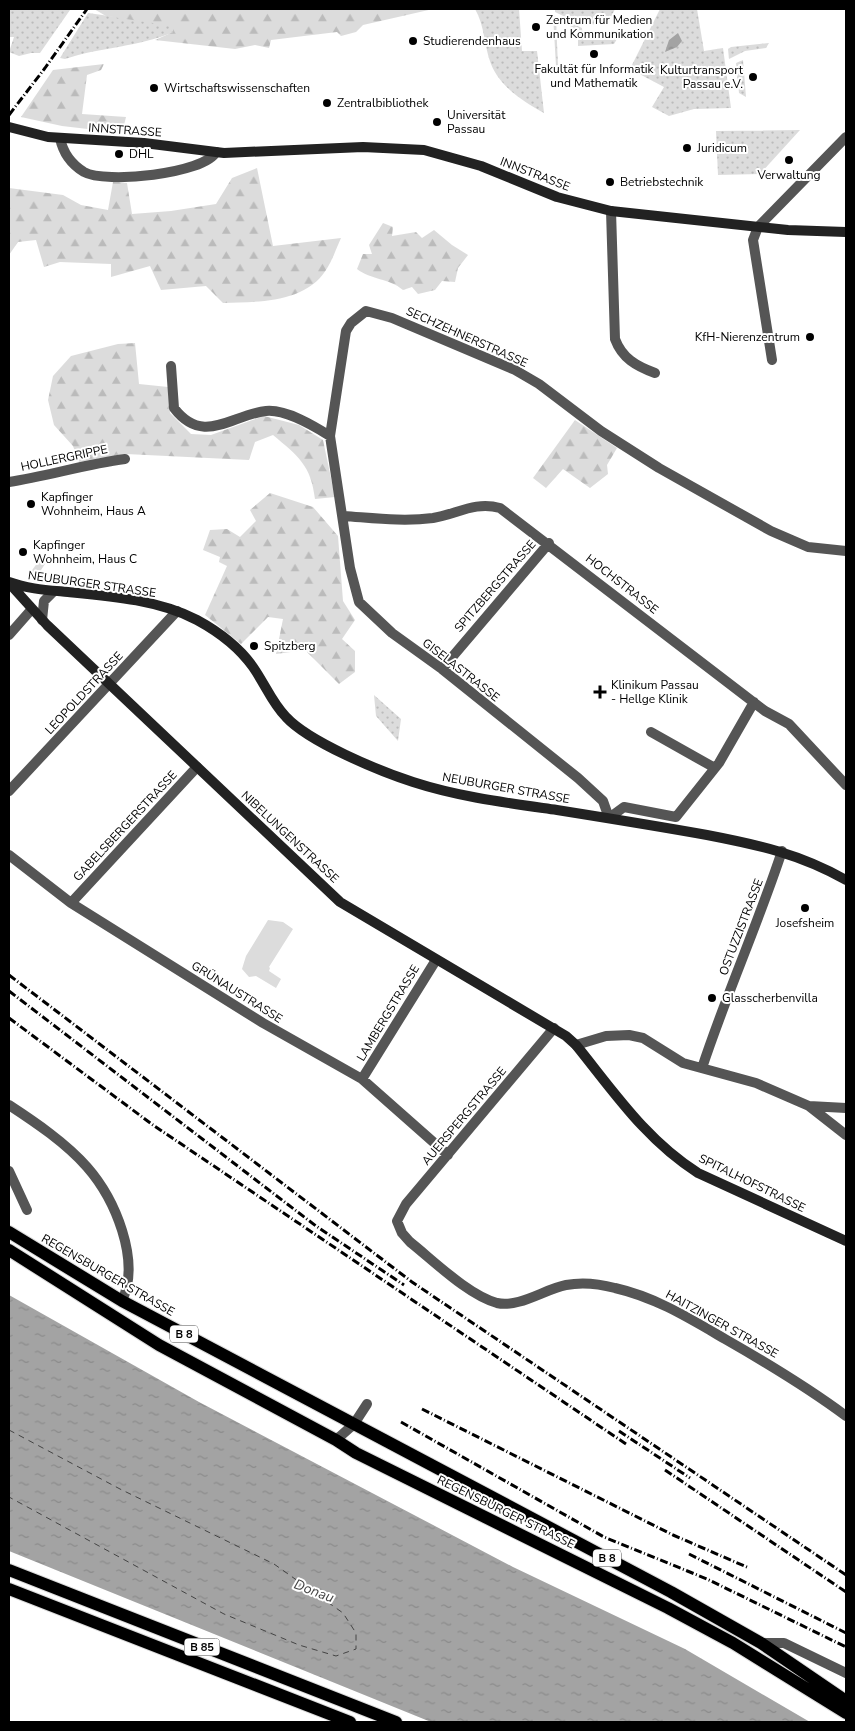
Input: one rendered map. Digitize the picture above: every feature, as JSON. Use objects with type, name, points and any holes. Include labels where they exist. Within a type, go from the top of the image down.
[{"type":"main road","name":"REGENSBURGER STRASSE","points":[[9,1232],[122,1301],[671,1592],[761,1643],[846,1701]]},
{"type":"main road","name":"REGENSBURGER STRASSE","points":[[9,1250],[159,1345],[336,1440],[356,1453],[508,1527],[733,1643],[846,1713]]},
{"type":"main road","points":[[115,1316],[122,1301]]},
{"type":"main road","name":"B 85","points":[[9,1570],[396,1722]]},
{"type":"main road","name":"B 85","points":[[9,1589],[350,1722]]},
{"type":"main road","name":"B 8","points":[[733,1643],[761,1643]]},
{"type":"street","name":"INNSTRASSE","points":[[9,127],[60,138],[144,144],[216,152],[363,147],[424,150],[481,166],[557,197],[610,211],[758,227],[846,232]]},
{"type":"street","points":[[772,360],[754,240],[758,227],[846,137]]},
{"type":"street","points":[[60,138],[62,148],[74,164],[85,173],[103,176],[167,172],[197,165],[213,157],[216,152]]},
{"type":"street","points":[[610,211],[615,339],[621,352],[628,359],[655,374]]},
{"type":"street","name":"SECHZEHNERSTRASSE","points":[[344,516],[330,436],[346,331],[351,323],[366,311],[392,318],[515,370],[539,384],[601,431],[651,463],[771,531],[808,547],[846,551]]},
{"type":"street","points":[[171,366],[174,408],[193,424],[210,428],[267,411],[302,419],[330,436]]},
{"type":"street","name":"HOLLERGRIPPE","points":[[9,482],[49,476],[99,463],[125,459]]},
{"type":"street","name":"HOCHSTRASSE","points":[[344,516],[399,520],[434,517],[465,508],[488,505],[500,508],[754,702],[789,724],[846,785]]},
{"type":"street","name":"GISELASTRASSE","points":[[344,516],[350,568],[360,602],[392,632],[442,669],[578,778],[603,801],[609,818]]},
{"type":"street","name":"SPITZBERGSTRASSE","points":[[442,669],[548,543]]},
{"type":"street","name":"NEUBURGER STRASSE","points":[[9,583],[32,588],[129,600],[177,611],[216,631],[237,648],[253,667],[278,708],[288,720],[299,728],[355,759],[414,782],[464,796],[609,818],[782,851],[801,857],[846,880]]},
{"type":"street","name":"NIBELUNGENSTRASSE","points":[[9,583],[31,610],[340,902],[554,1028]]},
{"type":"street","points":[[42,620],[44,601],[54,591]]},
{"type":"street","points":[[9,635],[31,610]]},
{"type":"street","name":"LEOPOLDSTRASSE","points":[[9,791],[177,611]]},
{"type":"street","points":[[609,818],[624,807],[676,816],[715,768],[754,702]]},
{"type":"street","points":[[651,732],[715,768]]},
{"type":"street","name":"GABELSBERGERSTRASSE","points":[[71,903],[197,767]]},
{"type":"street","name":"OSTUZZISTRASSE","points":[[702,1068],[716,1025],[762,912],[782,851]]},
{"type":"street","name":"GRÜNAUSTRASSE","points":[[9,855],[71,903],[263,1023],[362,1079],[448,1155]]},
{"type":"street","name":"LAMBERGSTRASSE","points":[[362,1079],[436,960]]},
{"type":"street","name":"SPITALHOFSTRASSE","points":[[554,1028],[576,1045],[640,1126],[674,1157],[698,1172],[846,1241]]},
{"type":"street","name":"AUERSPERGSTRASSE","points":[[398,1221],[406,1204],[554,1028]]},
{"type":"street","points":[[576,1045],[606,1036],[630,1035],[643,1038],[683,1063],[756,1083],[809,1106],[846,1135]]},
{"type":"street","points":[[9,1105],[54,1137],[86,1165],[103,1191],[126,1247],[128,1280],[122,1301]]},
{"type":"street","points":[[809,1106],[846,1108]]},
{"type":"street","points":[[9,1171],[27,1210]]},
{"type":"street","name":"HAITZINGER STRASSE","points":[[398,1221],[402,1233],[410,1242],[475,1293],[487,1300],[499,1303],[516,1302],[565,1285],[580,1284],[613,1287],[645,1296],[677,1311],[801,1383],[846,1416]]},
{"type":"street","points":[[336,1440],[354,1424],[367,1404]]},
{"type":"street","points":[[761,1643],[784,1643],[846,1673]]},
{"type":"green space","points":[[9,9],[70,10],[40,53],[19,56],[9,52],[14,37],[9,37]]},
{"type":"green space","points":[[94,9],[433,9],[363,25],[356,32],[341,36],[337,32],[271,40],[269,48],[255,45],[235,49],[155,40],[173,32],[173,26],[106,16]]},
{"type":"green space","points":[[475,9],[519,9],[522,51],[537,51],[544,113],[513,93],[500,80],[491,64],[481,22]]},
{"type":"green space","points":[[555,9],[615,9],[607,25],[587,24],[584,26],[555,12]]},
{"type":"green space","points":[[660,9],[697,9],[704,51],[723,48],[731,108],[694,109],[669,116],[652,107],[664,87],[630,69]]},
{"type":"green space","points":[[88,13],[173,25],[173,32],[134,44],[65,59],[60,58]]},
{"type":"green space","points":[[553,15],[567,21],[565,24],[556,20],[558,66],[556,66]]},
{"type":"green space","points":[[569,22],[582,28],[583,40],[617,39],[614,44],[578,46],[578,30],[568,25]]},
{"type":"green space","points":[[769,43],[766,48],[745,51],[729,59],[728,49],[731,47]]},
{"type":"green space","points":[[743,60],[746,97],[739,93],[736,63]]},
{"type":"green space","points":[[104,64],[101,70],[87,75],[82,114],[126,117],[122,133],[62,126],[21,117],[53,70]]},
{"type":"green space","points":[[800,130],[760,174],[718,175],[716,131]]},
{"type":"green space","points":[[257,168],[273,246],[341,238],[326,270],[317,281],[293,295],[265,301],[223,303],[206,286],[161,290],[150,266],[111,277],[111,264],[60,262],[44,267],[36,240],[18,242],[9,255],[9,188],[63,195],[81,205],[108,210],[113,182],[127,183],[132,214],[171,211],[216,204],[232,178]]},
{"type":"green space","points":[[383,223],[393,227],[392,236],[416,232],[422,238],[434,230],[468,255],[458,268],[455,282],[442,281],[435,290],[418,294],[412,287],[403,290],[392,283],[362,273],[357,269],[363,254],[372,254],[369,245]]},
{"type":"green space","points":[[135,343],[139,384],[168,387],[170,413],[191,434],[211,435],[264,416],[299,425],[323,440],[335,497],[315,499],[307,469],[290,449],[273,435],[255,442],[249,460],[126,454],[79,462],[73,446],[54,425],[48,400],[53,376],[71,356],[118,344]]},
{"type":"green space","points":[[575,420],[617,448],[607,465],[608,474],[590,488],[563,469],[546,488],[533,478]]},
{"type":"green space","points":[[270,493],[313,507],[338,536],[343,601],[355,620],[342,639],[355,651],[355,672],[339,684],[305,650],[276,654],[283,619],[268,617],[241,644],[205,615],[227,566],[219,562],[220,557],[203,550],[210,530],[227,529],[240,537],[256,521],[250,510]]},
{"type":"green space","points":[[43,555],[49,558],[39,573],[30,573]]},
{"type":"green space","points":[[374,695],[401,719],[398,741],[376,716]]},
{"type":"green space","points":[[268,920],[283,922],[293,929],[269,967],[269,971],[281,979],[276,988],[256,976],[249,977],[242,969],[246,956]]},
{"type":"water","points":[[678,33],[682,41],[677,47],[665,52],[669,40]]},
{"type":"water","name":"Donau","points":[[9,1295],[199,1402],[513,1567],[685,1649],[810,1722],[431,1722],[9,1551]]},
{"type":"ferry route","points":[[9,1430],[120,1489],[274,1564],[343,1613],[356,1633],[356,1649],[336,1656],[299,1645],[224,1614],[9,1497]]},
{"type":"railway","points":[[9,115],[87,9]]},
{"type":"railway","points":[[9,975],[412,1282],[846,1575]]},
{"type":"railway","points":[[9,991],[316,1226],[404,1285]]},
{"type":"railway","points":[[9,1018],[153,1125],[626,1444]]},
{"type":"railway","points":[[422,1409],[673,1535],[749,1568]]},
{"type":"railway","points":[[401,1422],[604,1537],[707,1579],[846,1647]]},
{"type":"railway","points":[[619,1431],[690,1478]]},
{"type":"railway","points":[[665,1470],[846,1592]]},
{"type":"railway","points":[[689,1554],[846,1633]]},
{"type":"place","name":"Zentrum für Medien und Kommunikation","points":[[536,27]]},
{"type":"place","name":"Studierendenhaus","points":[[413,41]]},
{"type":"place","name":"Fakultät für Informatik und Mathematik","points":[[594,54]]},
{"type":"place","name":"Kulturtransport Passau e.V.","points":[[753,77]]},
{"type":"place","name":"Wirtschaftswissenschaften","points":[[154,88]]},
{"type":"place","name":"Zentralbibliothek","points":[[327,103]]},
{"type":"place","name":"Universität Passau","points":[[437,122]]},
{"type":"place","name":"Juridicum","points":[[687,148]]},
{"type":"place","name":"DHL","points":[[119,154]]},
{"type":"place","name":"Verwaltung","points":[[789,160]]},
{"type":"place","name":"Betriebstechnik","points":[[610,182]]},
{"type":"place","name":"KfH-Nierenzentrum","points":[[810,337]]},
{"type":"place","name":"Kapfinger Wohnheim, Haus A","points":[[31,504]]},
{"type":"place","name":"Kapfinger Wohnheim, Haus C","points":[[23,552]]},
{"type":"place","name":"Spitzberg","points":[[254,646]]},
{"type":"place","name":"Klinikum Passau - Hellge Klinik","points":[[600,692]]},
{"type":"place","name":"Josefsheim","points":[[805,908]]},
{"type":"place","name":"Glasscherbenvilla","points":[[712,998]]}]
